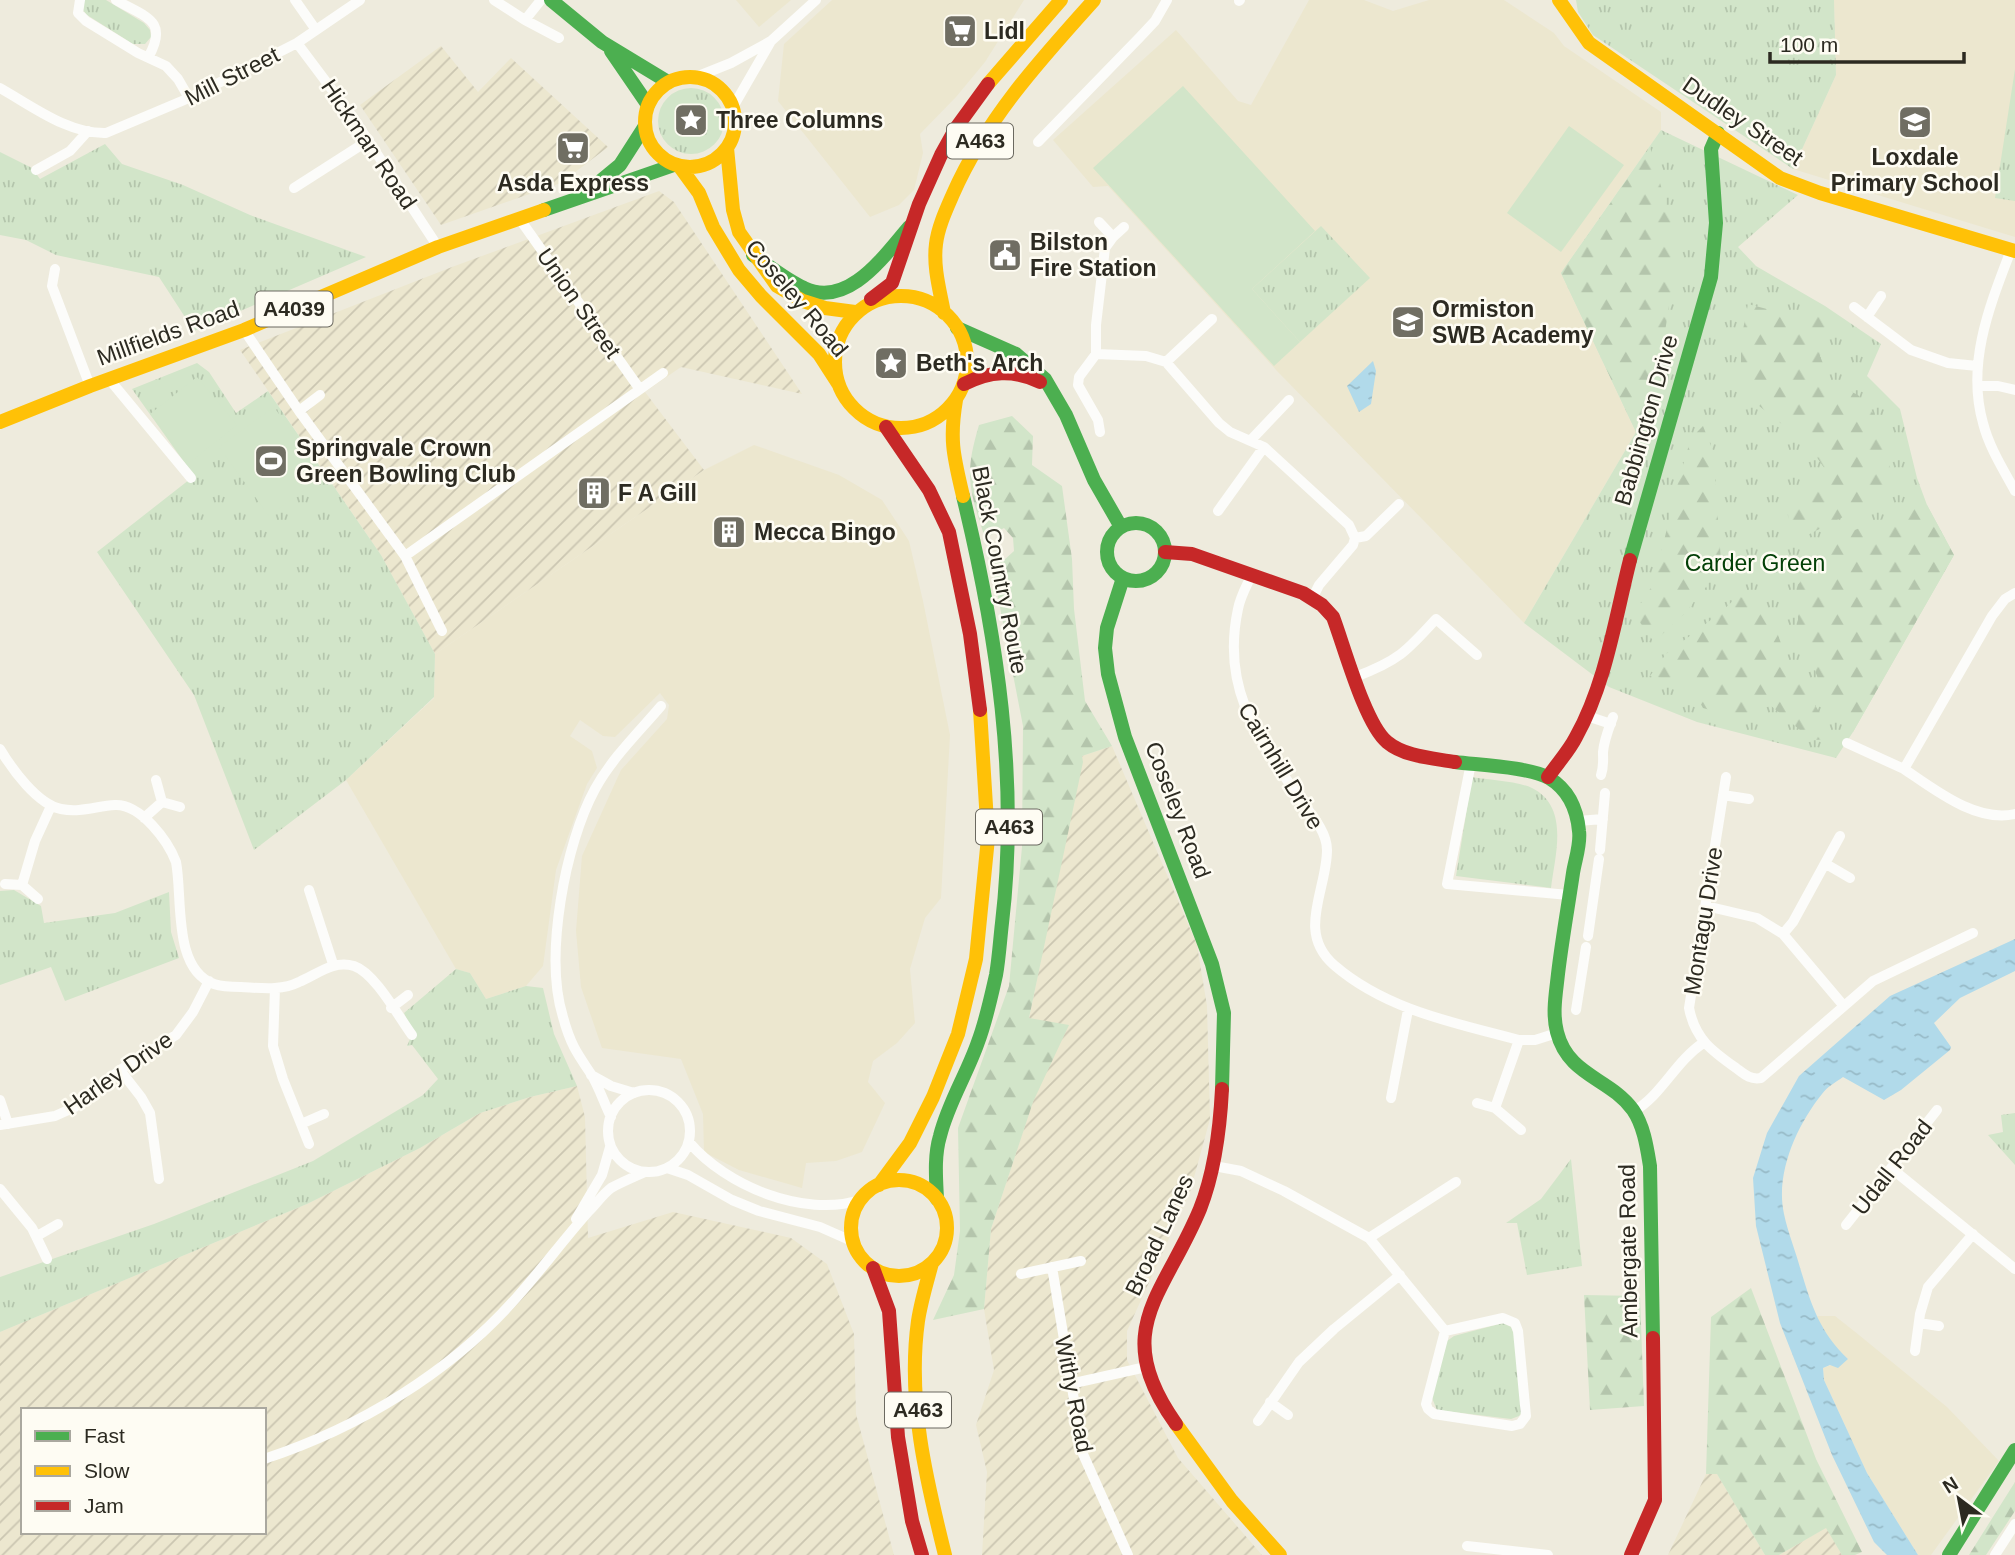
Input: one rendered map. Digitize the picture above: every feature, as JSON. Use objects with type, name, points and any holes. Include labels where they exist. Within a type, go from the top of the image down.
[{"type":"main road","points":[[551,0],[602,42],[668,82]]},
{"type":"main road","name":"A463","points":[[860,308],[883,298],[914,298],[934,306],[957,328],[967,357],[964,384],[956,400],[944,413],[928,424],[908,429],[871,422],[849,403],[839,385],[835,362],[837,346],[845,323],[860,308],[892,283],[941,155],[956,128],[997,72],[1060,0]]},
{"type":"main road","name":"A463","points":[[944,313],[937,277],[936,246],[940,225],[959,179],[985,132],[1017,88],[1094,0]]},
{"type":"main road","name":"Dudley Street","points":[[1558,1],[1589,43],[1780,178],[2013,251]]},
{"type":"main road","points":[[602,42],[623,66],[648,104],[655,93],[668,82],[683,77],[696,77],[717,85],[733,107],[735,127],[727,148]]},
{"type":"main road","name":"A4039","points":[[645,126],[648,104]]},
{"type":"main road","points":[[645,126],[653,148],[662,158],[677,166]]},
{"type":"main road","name":"Millfields Road","points":[[571,200],[614,174],[623,164],[645,126]]},
{"type":"main road","name":"Babbington Drive","points":[[1548,777],[1575,740],[1600,679],[1633,546],[1711,277],[1716,223],[1711,149],[1718,133]]},
{"type":"main road","name":"A4039","points":[[677,166],[708,164],[727,148]]},
{"type":"main road","name":"Coseley Road","points":[[727,148],[733,209],[739,232],[776,286],[803,301],[825,308],[860,308]]},
{"type":"main road","name":"Millfields Road","points":[[0,423],[108,379],[244,330],[438,247],[677,166]]},
{"type":"main road","name":"Coseley Road","points":[[677,166],[699,193],[713,227],[739,270],[819,354],[839,385]]},
{"type":"main road","points":[[753,255],[803,288],[818,293],[841,289],[859,281],[873,269],[913,224]]},
{"type":"main road","points":[[957,328],[997,343],[1044,378],[1062,405],[1094,480],[1121,527]]},
{"type":"main road","points":[[964,384],[980,375],[1012,370],[1051,388]]},
{"type":"main road","name":"Black Country Route","points":[[937,1199],[936,1157],[940,1134],[979,1041],[996,974],[1010,841],[1006,751],[998,666],[976,548],[952,450],[951,428],[956,400]]},
{"type":"main road","name":"Black Country Route","points":[[879,1185],[910,1143],[933,1097],[958,1034],[976,959],[988,838],[980,712],[971,634],[949,532],[929,490],[887,427]]},
{"type":"main road","points":[[1133,523],[1150,527],[1163,541],[1165,552],[1157,572],[1140,580],[1123,578],[1116,573],[1107,557],[1111,537],[1121,527],[1133,523]]},
{"type":"main road","points":[[1165,552],[1192,554],[1313,597],[1333,617],[1372,724],[1387,742],[1405,752],[1430,758],[1531,772],[1548,777]]},
{"type":"main road","name":"Coseley Road","points":[[1123,578],[1112,605],[1105,636],[1110,678],[1125,737],[1212,964],[1224,1013],[1225,1058]]},
{"type":"main road","name":"Ambergate Road","points":[[1548,777],[1563,789],[1573,802],[1580,834],[1554,1010],[1557,1034],[1567,1054],[1580,1070],[1615,1091],[1634,1111],[1646,1140],[1650,1166],[1655,1500],[1631,1555]]},
{"type":"main road","name":"Broad Lanes","points":[[1225,1058],[1221,1118],[1214,1166],[1199,1211],[1149,1310],[1144,1325],[1146,1367],[1154,1391],[1221,1488],[1280,1555]]},
{"type":"main road","points":[[879,1185],[897,1181],[916,1183],[937,1199]]},
{"type":"main road","name":"A463","points":[[860,1200],[879,1185]]},
{"type":"main road","name":"A463","points":[[937,1199],[946,1217],[947,1232],[944,1246],[932,1263],[918,1322],[916,1381],[920,1438],[945,1555]]},
{"type":"main road","points":[[854,1242],[853,1220],[860,1200]]},
{"type":"main road","name":"A463","points":[[854,1242],[861,1257],[873,1268],[889,1311],[898,1437],[912,1521],[922,1555]]},
{"type":"main road","points":[[873,1268],[882,1273],[903,1276],[914,1274],[932,1263]]},
{"type":"main road","points":[[1949,1555],[2015,1450]]},
{"type":"street","points":[[80,0],[78,13],[138,53],[166,66],[178,79],[189,98]]},
{"type":"street","points":[[116,0],[152,21],[157,30],[157,42],[149,56]]},
{"type":"street","points":[[295,0],[316,30]]},
{"type":"street","name":"Mill Street","points":[[91,132],[119,128],[189,98],[297,43],[360,0]]},
{"type":"street","points":[[494,0],[559,38]]},
{"type":"street","points":[[525,20],[541,0]]},
{"type":"street","points":[[696,77],[731,63],[771,41],[816,0]]},
{"type":"street","points":[[1038,142],[1140,37],[1167,0]]},
{"type":"street","points":[[733,107],[771,41]]},
{"type":"street","name":"Hickman Road","points":[[297,43],[369,140],[438,247]]},
{"type":"street","points":[[0,88],[61,123],[91,132]]},
{"type":"street","points":[[36,170],[70,151],[91,132]]},
{"type":"street","points":[[294,188],[369,140]]},
{"type":"street","name":"Union Street","points":[[519,218],[639,388]]},
{"type":"street","points":[[1099,222],[1112,237]]},
{"type":"street","points":[[1100,432],[1098,420],[1078,385],[1079,377],[1096,354],[1096,325],[1105,248],[1112,237],[1124,227]]},
{"type":"street","points":[[2013,251],[1988,310],[1977,366],[1983,423],[1996,458],[2015,491]]},
{"type":"street","points":[[55,269],[52,286],[90,386]]},
{"type":"street","points":[[1867,317],[1881,296]]},
{"type":"street","points":[[1854,307],[1911,350],[1948,363],[1977,366]]},
{"type":"street","points":[[1166,362],[1212,319]]},
{"type":"street","points":[[244,330],[299,411],[405,556],[442,631]]},
{"type":"street","points":[[1096,354],[1146,356],[1166,362],[1219,424],[1230,432],[1264,447],[1349,525],[1355,538],[1350,551],[1319,585],[1313,597]]},
{"type":"street","points":[[405,556],[663,373]]},
{"type":"street","points":[[108,379],[191,478]]},
{"type":"street","points":[[1978,386],[1998,386],[2015,390]]},
{"type":"street","points":[[299,411],[320,396]]},
{"type":"street","points":[[1250,441],[1289,400]]},
{"type":"street","points":[[1218,511],[1264,447]]},
{"type":"street","points":[[1355,538],[1366,536],[1399,504]]},
{"type":"street","name":"Cairnhill Drive","points":[[1252,574],[1238,607],[1232,656],[1239,694],[1259,737],[1320,827],[1327,848],[1313,929],[1319,947],[1333,964],[1376,993],[1408,1010],[1519,1040],[1535,1040],[1557,1034]]},
{"type":"street","points":[[1904,769],[1992,616],[2005,599],[2015,593]]},
{"type":"street","points":[[1355,677],[1389,663],[1407,652],[1436,619],[1477,655]]},
{"type":"street","points":[[611,1117],[591,1075],[573,1048],[561,1014],[556,970],[560,903],[575,838],[595,789],[619,752],[661,706]]},
{"type":"street","points":[[1587,716],[1612,721],[1603,753],[1605,764],[1601,775]]},
{"type":"street","points":[[1847,743],[1904,769],[1959,803],[1988,814],[2015,814]]},
{"type":"street","points":[[0,749],[13,771],[51,806],[85,810],[120,805],[131,808],[144,818],[172,852],[179,879],[184,944],[193,968],[209,981],[224,986],[275,988],[296,984],[333,964],[353,966],[372,977],[412,1035]]},
{"type":"street","points":[[1471,763],[1447,884],[1570,890],[1595,888]]},
{"type":"street","name":"Montagu Drive","points":[[1726,777],[1689,1008],[1691,1021],[1703,1043],[1748,1077],[1761,1078],[1843,1005]]},
{"type":"street","points":[[156,780],[162,802]]},
{"type":"street","points":[[1576,1010],[1600,855],[1605,793]]},
{"type":"street","points":[[1723,795],[1749,799]]},
{"type":"street","points":[[144,818],[162,802]]},
{"type":"street","points":[[162,802],[180,807]]},
{"type":"street","points":[[22,884],[35,841],[51,806]]},
{"type":"street","points":[[1578,821],[1603,819]]},
{"type":"street","points":[[1783,934],[1793,922],[1840,836]]},
{"type":"street","points":[[1826,864],[1850,878]]},
{"type":"street","points":[[5,884],[22,884],[38,899]]},
{"type":"street","points":[[309,890],[333,964]]},
{"type":"street","points":[[1706,906],[1757,918],[1783,934],[1843,1005],[1879,978],[1973,933]]},
{"type":"street","points":[[1558,977],[1581,981]]},
{"type":"street","name":"Harley Drive","points":[[4,1125],[55,1116],[75,1107],[120,1069],[176,1035],[193,1012],[209,981]]},
{"type":"street","points":[[275,988],[273,1046],[309,1144]]},
{"type":"street","points":[[391,1008],[408,995]]},
{"type":"street","points":[[1391,1098],[1408,1010]]},
{"type":"street","points":[[1494,1108],[1519,1040]]},
{"type":"street","points":[[1634,1111],[1645,1105],[1684,1058],[1703,1043]]},
{"type":"street","points":[[120,1069],[150,1113],[159,1179]]},
{"type":"street","points":[[591,1075],[611,1086],[634,1093]]},
{"type":"street","points":[[566,1236],[601,1175],[610,1147],[608,1132],[611,1117],[617,1105],[634,1093],[647,1090],[660,1092],[679,1103],[690,1124],[689,1142],[683,1155],[667,1168]]},
{"type":"street","points":[[0,1100],[4,1125]]},
{"type":"street","points":[[1477,1103],[1494,1108],[1521,1130]]},
{"type":"street","name":"Udall Road","points":[[1846,1225],[1937,1110]]},
{"type":"street","points":[[301,1124],[324,1114]]},
{"type":"street","points":[[689,1142],[704,1161],[724,1174],[776,1197],[821,1205],[844,1205],[860,1200]]},
{"type":"street","points":[[610,1147],[625,1164],[645,1172]]},
{"type":"street","points":[[1214,1166],[1241,1171],[1284,1191],[1369,1238],[1445,1331]]},
{"type":"street","points":[[266,1458],[360,1418],[440,1367],[482,1334],[610,1189],[645,1172],[667,1168],[688,1175],[759,1211],[820,1227],[854,1242]]},
{"type":"street","points":[[1891,1168],[2015,1269]]},
{"type":"street","points":[[1369,1238],[1456,1182]]},
{"type":"street","points":[[0,1189],[37,1236],[47,1259]]},
{"type":"street","points":[[37,1236],[58,1224]]},
{"type":"street","points":[[1915,1351],[1928,1287],[1973,1234]]},
{"type":"street","points":[[1021,1274],[1081,1261]]},
{"type":"street","name":"Withy Road","points":[[1052,1267],[1083,1454],[1128,1555]]},
{"type":"street","points":[[1258,1421],[1299,1362],[1334,1329],[1400,1275]]},
{"type":"street","points":[[1503,1318],[1511,1319],[1515,1323],[1526,1416],[1520,1424],[1512,1426],[1434,1414],[1428,1409],[1426,1404],[1445,1331],[1503,1318]]},
{"type":"street","points":[[1919,1323],[1939,1326]]},
{"type":"street","points":[[1070,1384],[1146,1367]]},
{"type":"street","points":[[1270,1402],[1288,1415]]},
{"type":"street","points":[[1995,1555],[2015,1524]]},
{"type":"street","points":[[1466,1546],[1548,1555]]},
{"type":"shaded area","points":[[736,0],[791,0],[759,27]]},
{"type":"shaded area","points":[[832,0],[1024,0],[985,62],[920,134],[923,153],[914,190],[899,205],[870,217],[778,101],[784,44]]},
{"type":"shaded area","name":"Ormiston SWB Academy","points":[[1309,0],[1364,0],[1393,11],[1429,0],[1504,0],[1554,33],[1564,46],[1661,112],[1661,130],[1561,273],[1636,432],[1524,623],[1277,371],[1108,186],[1093,187],[1053,140],[1176,30],[1238,101],[1251,105]]},
{"type":"shaded area","name":"Loxdale Primary School","points":[[1834,0],[2015,0],[2015,237],[1793,169],[1836,75]]},
{"type":"shaded area","points":[[441,46],[478,92],[511,58],[608,147],[561,183],[441,225],[360,105]]},
{"type":"shaded area","points":[[659,191],[674,202],[802,394],[681,367],[645,392],[704,470],[435,654],[381,555],[240,350],[452,267]]},
{"type":"shaded area","points":[[754,445],[839,475],[882,500],[909,541],[950,735],[941,898],[925,918],[910,969],[915,1023],[897,1043],[873,1061],[868,1082],[885,1103],[862,1152],[836,1161],[806,1163],[802,1188],[739,1170],[704,1152],[703,1114],[681,1059],[602,1048],[581,987],[576,931],[582,856],[621,770],[667,719],[669,705],[660,693],[615,737],[603,736],[580,720],[570,736],[592,751],[597,768],[587,784],[556,870],[543,966],[526,986],[486,999],[470,973],[456,969],[346,780],[434,698],[435,654],[704,470]]},
{"type":"shaded area","points":[[1112,746],[1197,945],[1207,1006],[1210,1119],[1190,1192],[1127,1331],[1127,1360],[1178,1458],[1262,1555],[982,1555],[987,1472],[976,1425],[994,1370],[984,1309],[991,1229],[1035,1095],[1068,1026],[1029,1019],[1082,756]]},
{"type":"shaded area","points":[[577,1086],[585,1117],[588,1238],[673,1212],[791,1238],[827,1264],[854,1334],[856,1414],[894,1555],[0,1555],[0,1332],[307,1204],[420,1148],[480,1113]]},
{"type":"shaded area","points":[[1815,1316],[1835,1316],[1947,1407],[1999,1461],[1931,1555],[1918,1555],[1867,1473],[1824,1380],[1823,1368],[1848,1359],[1832,1344]]},
{"type":"shaded area","points":[[1706,1474],[1717,1474],[1765,1555],[1668,1555]]},
{"type":"shaded area","points":[[1827,1527],[1842,1555],[1779,1555]]},
{"type":"green space","points":[[84,0],[106,0],[144,23],[150,30],[151,37],[145,44],[133,44],[87,15],[82,9]]},
{"type":"green space","points":[[1576,0],[1834,0],[1836,75],[1793,169],[1593,35],[1578,12]]},
{"type":"green space","points":[[2015,69],[2015,201],[1995,198]]},
{"type":"green space","points":[[1183,86],[1315,231],[1252,289],[1300,342],[1274,366],[1093,168]]},
{"type":"green space","points":[[691,88],[704,91],[714,98],[721,108],[724,121],[721,134],[714,144],[704,151],[691,154],[678,151],[668,144],[661,134],[658,121],[661,108],[668,98],[678,91]]},
{"type":"green space","points":[[1569,126],[1624,165],[1561,252],[1507,213]]},
{"type":"green space","name":"Carder Green","points":[[1661,130],[1798,195],[1738,247],[1756,266],[1825,306],[1881,344],[1867,376],[1900,409],[1917,478],[1927,505],[1954,555],[1836,758],[1697,722],[1609,687],[1524,623],[1636,432],[1561,273]]},
{"type":"green space","points":[[105,144],[122,164],[183,185],[250,215],[366,257],[194,331],[159,277],[56,255],[26,240],[0,235],[0,152],[32,168],[40,179]]},
{"type":"green space","points":[[1650,147],[1678,247],[1657,384],[1636,432],[1561,273]]},
{"type":"green space","points":[[1321,226],[1370,278],[1300,342],[1252,289]]},
{"type":"green space","points":[[1748,304],[1801,318],[1821,316],[1828,328],[1820,356],[1830,381],[1858,395],[1877,418],[1896,490],[1790,544],[1788,514],[1827,472],[1809,446],[1753,401],[1741,375],[1741,340]]},
{"type":"green space","points":[[197,363],[209,372],[236,413],[268,391],[381,555],[435,654],[434,697],[346,780],[254,850],[194,695],[97,552],[194,476],[132,389]]},
{"type":"green space","name":"Springvale Crown Green Bowling Club","points":[[197,377],[237,425],[189,463],[150,414]]},
{"type":"green space","name":"Springvale Crown Green Bowling Club","points":[[274,407],[323,476],[269,516],[219,447]]},
{"type":"green space","points":[[1012,416],[1033,436],[1032,465],[1062,486],[1072,559],[1074,609],[1085,701],[1112,746],[1082,756],[1083,762],[1029,1018],[1069,1025],[1033,1102],[991,1229],[984,1309],[933,1320],[954,1275],[960,1231],[958,1128],[1009,986],[1022,847],[1023,726],[991,561],[1003,561],[1014,551],[1013,538],[1004,528],[985,538],[970,482],[971,457],[979,425]]},
{"type":"green space","points":[[1703,426],[1713,451],[1721,561],[1706,587],[1684,614],[1654,642],[1634,614],[1654,583],[1691,438]]},
{"type":"green space","points":[[1927,505],[1954,555],[1853,732],[1820,683],[1798,630],[1798,585],[1830,540],[1902,511]]},
{"type":"green space","points":[[1737,597],[1754,598],[1769,611],[1785,654],[1835,739],[1812,740],[1758,695],[1746,720],[1703,708],[1689,683],[1650,676],[1666,654]]},
{"type":"green space","points":[[1472,777],[1511,782],[1532,788],[1544,796],[1552,807],[1556,819],[1557,847],[1551,888],[1456,876]]},
{"type":"green space","points":[[14,890],[41,906],[44,923],[115,913],[169,892],[171,932],[179,958],[65,1001],[51,967],[0,985],[0,891]]},
{"type":"green space","points":[[456,969],[470,973],[486,999],[526,986],[543,988],[554,1034],[577,1086],[480,1113],[420,1148],[307,1204],[0,1332],[0,1277],[154,1224],[313,1161],[423,1095],[438,1079],[412,1045],[407,1046],[413,1032],[404,1013]]},
{"type":"green space","points":[[2015,1113],[2015,1165],[1988,1135],[2003,1132],[2001,1115]]},
{"type":"green space","points":[[1571,1159],[1582,1266],[1527,1275],[1517,1223],[1506,1223],[1541,1199]]},
{"type":"green space","points":[[1751,1288],[1816,1459],[1862,1552],[1855,1555],[1842,1555],[1826,1528],[1779,1555],[1765,1555],[1717,1474],[1706,1474],[1711,1317]]},
{"type":"green space","points":[[1584,1295],[1640,1296],[1644,1406],[1590,1410]]},
{"type":"green space","points":[[1503,1323],[1511,1327],[1514,1334],[1522,1412],[1519,1416],[1511,1419],[1437,1410],[1432,1398],[1447,1341],[1454,1336]]},
{"type":"green space","points":[[2015,1482],[2015,1511],[1986,1555],[1969,1555]]},
{"type":"water","points":[[1373,361],[1376,371],[1371,404],[1359,412],[1347,386]]},
{"type":"water","points":[[2015,939],[2015,971],[1960,998],[1934,1023],[1951,1047],[1950,1050],[1901,1090],[1884,1100],[1843,1077],[1824,1091],[1813,1106],[1790,1150],[1785,1166],[1782,1198],[1784,1214],[1805,1284],[1824,1329],[1848,1359],[1838,1368],[1830,1365],[1823,1368],[1824,1380],[1867,1473],[1918,1555],[1887,1555],[1874,1542],[1832,1455],[1780,1323],[1756,1226],[1753,1178],[1767,1133],[1799,1076],[1890,996]]},
{"type":"traffic: fast","points":[[551,0],[602,42],[668,82]]},
{"type":"traffic: fast","points":[[611,51],[648,105]]},
{"type":"traffic: fast","points":[[597,184],[620,165],[645,126]]},
{"type":"traffic: fast","points":[[1630,560],[1711,277],[1716,223],[1711,149],[1718,133]]},
{"type":"traffic: fast","points":[[544,210],[674,165]]},
{"type":"traffic: fast","points":[[753,255],[804,288],[820,293],[835,291],[850,286],[864,276],[909,227]]},
{"type":"traffic: fast","points":[[957,328],[1016,354],[1045,379],[1066,415],[1094,480],[1121,527]]},
{"type":"traffic: fast","points":[[937,1199],[936,1159],[940,1136],[981,1034],[996,975],[1007,869],[1008,815],[1002,708],[986,602],[963,496]]},
{"type":"traffic: fast","points":[[1136,523],[1147,525],[1160,536],[1165,552],[1163,563],[1152,576],[1136,581],[1125,579],[1112,568],[1107,552],[1109,541],[1120,528],[1136,523]]},
{"type":"traffic: fast","points":[[1123,578],[1107,628],[1105,648],[1108,674],[1125,737],[1212,964],[1224,1013],[1222,1089]]},
{"type":"traffic: fast","points":[[1455,762],[1540,774],[1562,788],[1574,808],[1579,841],[1555,1003],[1557,1032],[1562,1047],[1570,1058],[1624,1099],[1637,1116],[1642,1130],[1650,1166],[1653,1338]]},
{"type":"traffic: fast","points":[[1949,1555],[2015,1450]]},
{"type":"traffic: slow","points":[[988,84],[1061,0]]},
{"type":"traffic: slow","points":[[944,313],[935,253],[940,225],[953,194],[981,140],[998,115],[1034,68],[1094,0]]},
{"type":"traffic: slow","points":[[1559,0],[1589,43],[1780,178],[1820,193],[2015,251]]},
{"type":"traffic: slow","points":[[681,77],[699,77],[715,84],[728,97],[735,113],[735,122],[735,131],[728,147],[715,160],[699,167],[681,167],[665,160],[652,147],[645,131],[645,113],[652,97],[665,84],[681,77]]},
{"type":"traffic: slow","points":[[727,148],[733,210],[739,232],[777,286],[803,301],[825,308],[855,312]]},
{"type":"traffic: slow","points":[[680,167],[699,193],[713,227],[739,270],[819,354],[839,385]]},
{"type":"traffic: slow","points":[[0,422],[244,330],[438,247],[544,210]]},
{"type":"traffic: slow","points":[[901,296],[926,301],[948,315],[962,337],[967,362],[962,387],[948,409],[926,423],[901,428],[876,423],[854,409],[840,387],[835,362],[840,337],[854,315],[876,301],[901,296]]},
{"type":"traffic: slow","points":[[956,400],[954,449],[963,496]]},
{"type":"traffic: slow","points":[[879,1185],[910,1143],[933,1097],[958,1034],[976,959],[988,838],[980,710]]},
{"type":"traffic: slow","points":[[899,1180],[917,1184],[933,1194],[943,1210],[947,1228],[943,1246],[933,1262],[917,1272],[899,1276],[881,1272],[865,1262],[855,1246],[851,1228],[855,1210],[865,1194],[881,1184],[899,1180]]},
{"type":"traffic: slow","points":[[932,1263],[918,1321],[915,1380],[920,1439],[945,1555]]},
{"type":"traffic: slow","points":[[1176,1424],[1232,1501],[1280,1555]]},
{"type":"traffic: jam","points":[[871,299],[892,283],[919,204],[941,155],[956,128],[988,84]]},
{"type":"traffic: jam","points":[[964,384],[983,376],[1002,373],[1020,375],[1040,382]]},
{"type":"traffic: jam","points":[[886,427],[929,490],[949,532],[970,634],[980,710]]},
{"type":"traffic: jam","points":[[1165,552],[1192,554],[1303,593],[1322,605],[1333,617],[1363,702],[1379,733],[1387,742],[1402,751],[1455,762]]},
{"type":"traffic: jam","points":[[1548,777],[1573,742],[1595,695],[1609,650],[1630,560]]},
{"type":"traffic: jam","points":[[1176,1424],[1156,1391],[1146,1363],[1145,1338],[1149,1314],[1159,1290],[1205,1195],[1216,1150],[1222,1089]]},
{"type":"traffic: jam","points":[[873,1268],[889,1311],[898,1437],[912,1521],[922,1555]]},
{"type":"traffic: jam","points":[[1631,1555],[1655,1500],[1653,1338]]},
{"type":"place","name":"Lidl","points":[[960,31]]},
{"type":"place","name":"Three Columns","points":[[691,120]]},
{"type":"place","name":"Loxdale Primary School","points":[[1915,122]]},
{"type":"place","name":"Asda Express","points":[[573,148]]},
{"type":"place","name":"Bilston Fire Station","points":[[1005,255]]},
{"type":"place","name":"Ormiston SWB Academy","points":[[1408,322]]},
{"type":"place","name":"Beth's Arch","points":[[891,363]]},
{"type":"place","name":"Springvale Crown Green Bowling Club","points":[[271,461]]},
{"type":"place","name":"F A Gill","points":[[594,493]]},
{"type":"place","name":"Mecca Bingo","points":[[729,532]]}]
